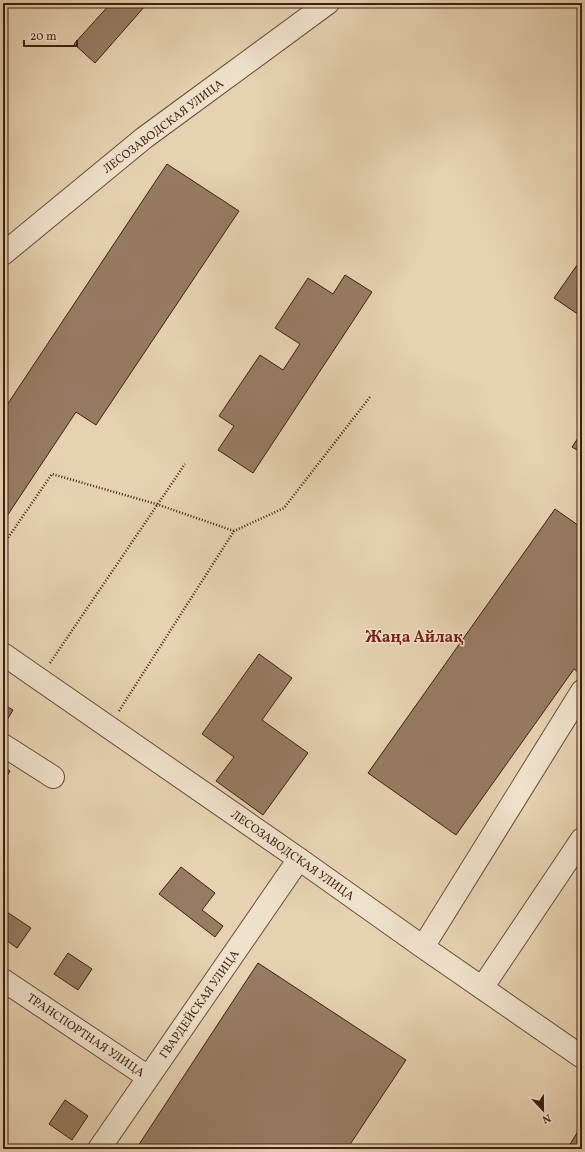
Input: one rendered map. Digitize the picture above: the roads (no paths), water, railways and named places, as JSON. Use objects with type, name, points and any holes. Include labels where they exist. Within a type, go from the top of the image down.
[{"type":"street","name":"ЛЕСОЗАВОДСКАЯ УЛИЦА","points":[[3,254],[144,138],[328,3]]},
{"type":"street","name":"ЛЕСОЗАВОДСКАЯ УЛИЦА","points":[[3,654],[300,859],[423,948],[582,1057]]},
{"type":"street","points":[[423,948],[582,691]]},
{"type":"street","points":[[3,744],[53,777]]},
{"type":"street","points":[[482,988],[582,839]]},
{"type":"street","name":"ГВАРДЕЙСКАЯ УЛИЦА","points":[[99,1149],[300,859]]},
{"type":"street","name":"ТРАНСПОРТНАЯ УЛИЦА","points":[[5,985],[148,1077]]},
{"type":"district","name":"Жаңа Айлақ","points":[[414,636]]}]
